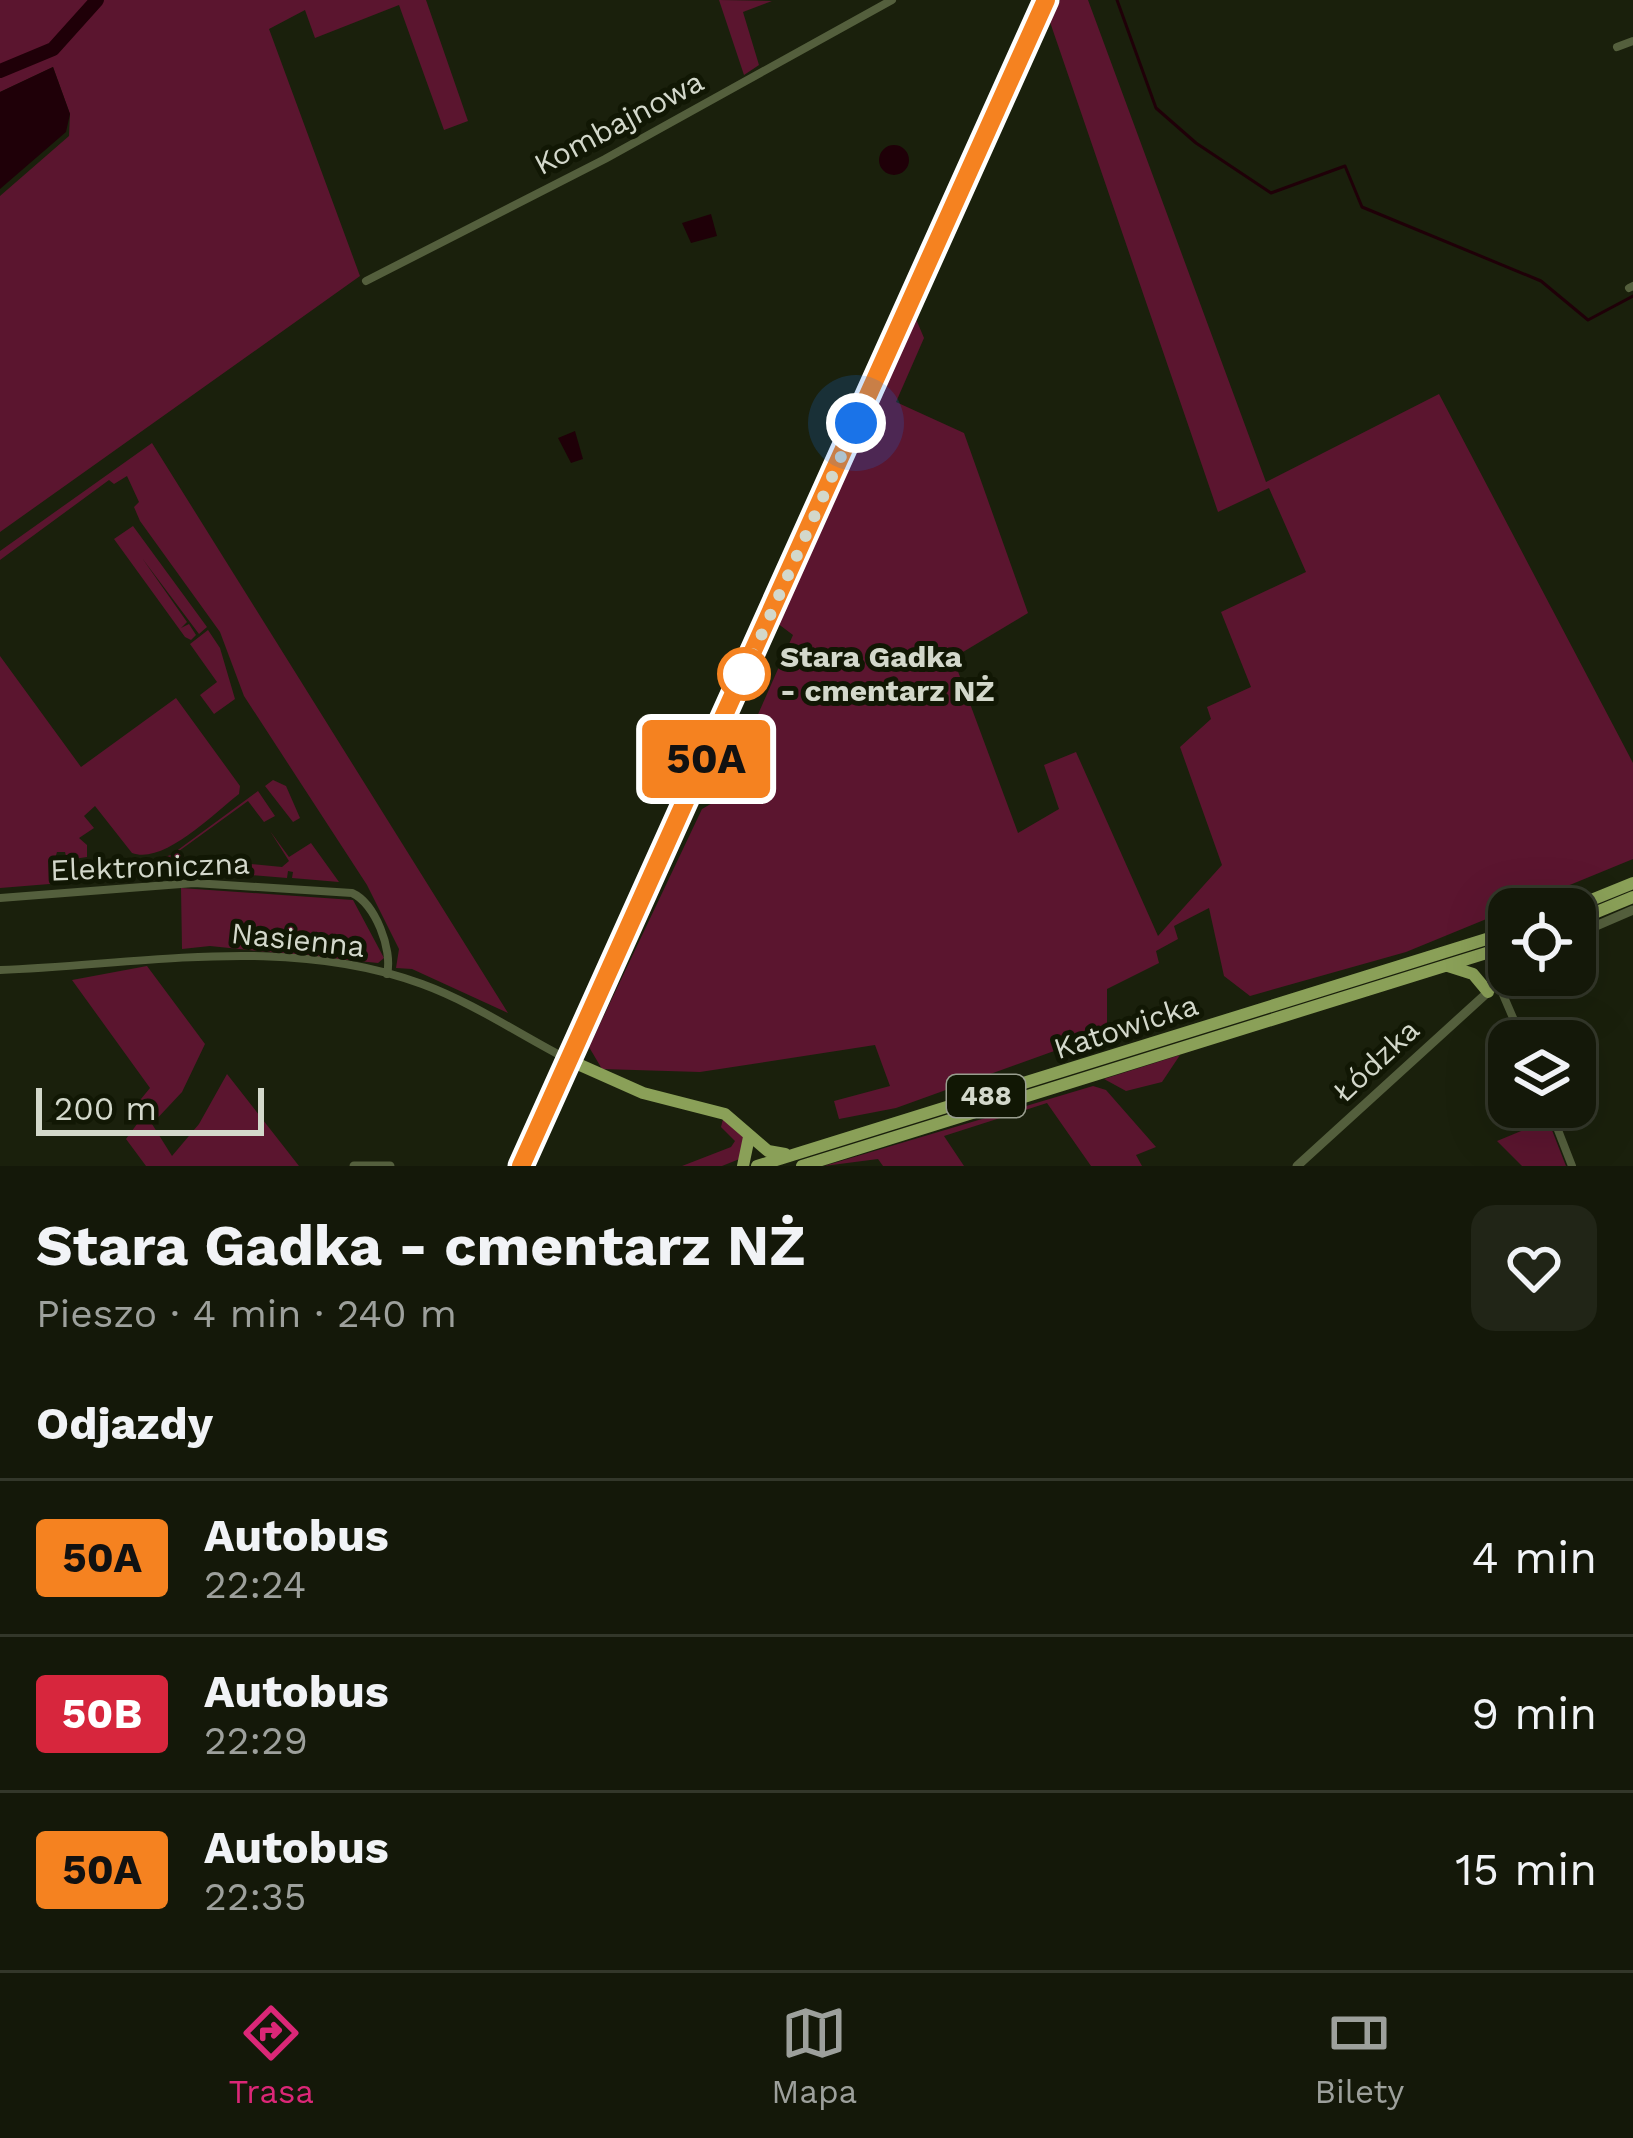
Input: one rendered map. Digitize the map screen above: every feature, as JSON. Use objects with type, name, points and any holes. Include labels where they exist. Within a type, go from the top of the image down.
[{"type":"main road","points":[[1596,898],[1633,883]]},
{"type":"main road","points":[[1596,912],[1633,897]]},
{"type":"main road","name":"Katowicka","points":[[798,1160],[1488,939]]},
{"type":"main road","name":"Katowicka","points":[[757,1166],[798,1160],[1488,953]]},
{"type":"main road","points":[[1447,966],[1488,984]]},
{"type":"main road","points":[[571,1061],[643,1094],[725,1114],[768,1151],[798,1160]]},
{"type":"main road","points":[[742,1166],[748,1136]]},
{"type":"street","name":"Kombajnowa","points":[[366,281],[605,159],[892,0]]},
{"type":"street","points":[[520,1166],[1046,0]]},
{"type":"street","points":[[1617,46],[1633,41]]},
{"type":"street","name":"Elektroniczna","points":[[0,898],[185,883],[352,893],[362,898],[390,952],[387,974]]},
{"type":"street","points":[[1596,926],[1633,910]]},
{"type":"street","name":"Nasienna","points":[[0,970],[195,954],[387,974],[442,993],[571,1061]]},
{"type":"street","name":"Łódzka","points":[[1297,1166],[1488,992]]},
{"type":"street","points":[[1557,1128],[1572,1166]]},
{"type":"street","points":[[354,1166],[390,1166]]},
{"type":"shaded area","points":[[0,0],[426,0],[468,121],[444,130],[399,5],[315,38],[305,10],[269,29],[360,276],[0,532],[0,196],[69,136],[70,114],[53,67],[0,92]]},
{"type":"shaded area","points":[[719,0],[772,1],[743,12],[759,65],[744,75]]},
{"type":"shaded area","points":[[1060,0],[1088,0],[1266,482],[1439,394],[1633,763],[1633,859],[1562,888],[1488,888],[1488,918],[1406,952],[1250,996],[1224,976],[1209,908],[1174,926],[1178,939],[1156,951],[1159,963],[1107,989],[1107,1032],[896,1108],[839,1119],[834,1101],[890,1086],[875,1045],[700,1072],[602,1069],[589,1047],[702,809],[721,798],[793,635],[777,623],[916,319],[924,338],[896,402],[964,433],[1028,613],[953,658],[1018,833],[1059,809],[1044,765],[1076,752],[1158,936],[1222,865],[1180,747],[1211,719],[1207,707],[1251,687],[1221,612],[1306,572],[1269,488],[1218,512],[1050,22]]},
{"type":"shaded area","points":[[53,67],[70,114],[66,132],[0,189],[0,92]]},
{"type":"shaded area","points":[[894,145],[909,160],[894,175],[879,160]]},
{"type":"shaded area","points":[[711,214],[717,236],[691,243],[682,223]]},
{"type":"shaded area","points":[[575,431],[583,459],[571,463],[558,438]]},
{"type":"shaded area","points":[[152,443],[508,1013],[412,969],[396,968],[399,949],[367,885],[244,696],[220,632],[140,521],[134,507],[139,502],[127,476],[114,484],[109,480],[0,560],[0,551]]},
{"type":"shaded area","points":[[133,526],[207,627],[199,634],[142,558],[187,622],[181,628],[189,624],[196,635],[191,640],[185,637],[114,539]]},
{"type":"shaded area","points":[[208,630],[220,648],[235,699],[214,714],[200,695],[217,682],[190,644]]},
{"type":"shaded area","points":[[0,656],[81,767],[176,698],[240,786],[239,794],[173,845],[145,855],[132,853],[95,806],[84,816],[94,828],[79,838],[87,845],[87,857],[67,860],[65,852],[57,852],[52,869],[118,866],[124,878],[0,888]]},
{"type":"shaded area","points":[[273,780],[286,786],[300,818],[293,822],[265,786]]},
{"type":"shaded area","points":[[258,791],[275,816],[264,822],[248,801],[179,851],[187,862],[243,863],[242,874],[131,877],[133,866],[171,855]]},
{"type":"shaded area","points":[[270,831],[289,857],[311,843],[339,882],[292,878],[293,872],[288,871],[287,878],[250,875],[251,864],[282,867],[289,861]]},
{"type":"shaded area","points":[[181,888],[353,900],[384,958],[378,963],[210,946],[182,949]]},
{"type":"shaded area","points":[[147,966],[205,1044],[182,1092],[152,1124],[172,1156],[199,1124],[227,1074],[299,1166],[146,1166],[126,1139],[137,1124],[132,1110],[150,1088],[72,980]]},
{"type":"shaded area","points":[[1180,1055],[1162,1082],[1126,1091],[1104,1079]]},
{"type":"shaded area","points":[[1093,1086],[1106,1090],[1156,1147],[1136,1155],[1142,1166],[1091,1166],[1047,1103],[944,1136],[964,1166],[883,1166],[878,1159],[824,1166]]},
{"type":"shaded area","points":[[723,1119],[743,1136],[742,1158],[722,1166],[682,1166],[731,1147],[735,1141],[721,1127]]},
{"type":"shaded area","points":[[1529,1128],[1551,1128],[1566,1166],[1522,1166],[1497,1141]]},
{"type":"waterway","points":[[0,71],[53,49],[97,0]]},
{"type":"waterway","points":[[1117,0],[1156,108],[1196,143],[1271,193],[1345,166],[1362,207],[1541,281],[1588,320],[1633,296]]},
{"type":"bus line","name":"50A","points":[[521,1166],[1046,0]]},
{"type":"place","name":"Stara Gadka - cmentarz NŻ","points":[[744,674]]},
{"type":"route","points":[[744,674],[856,423]]}]
